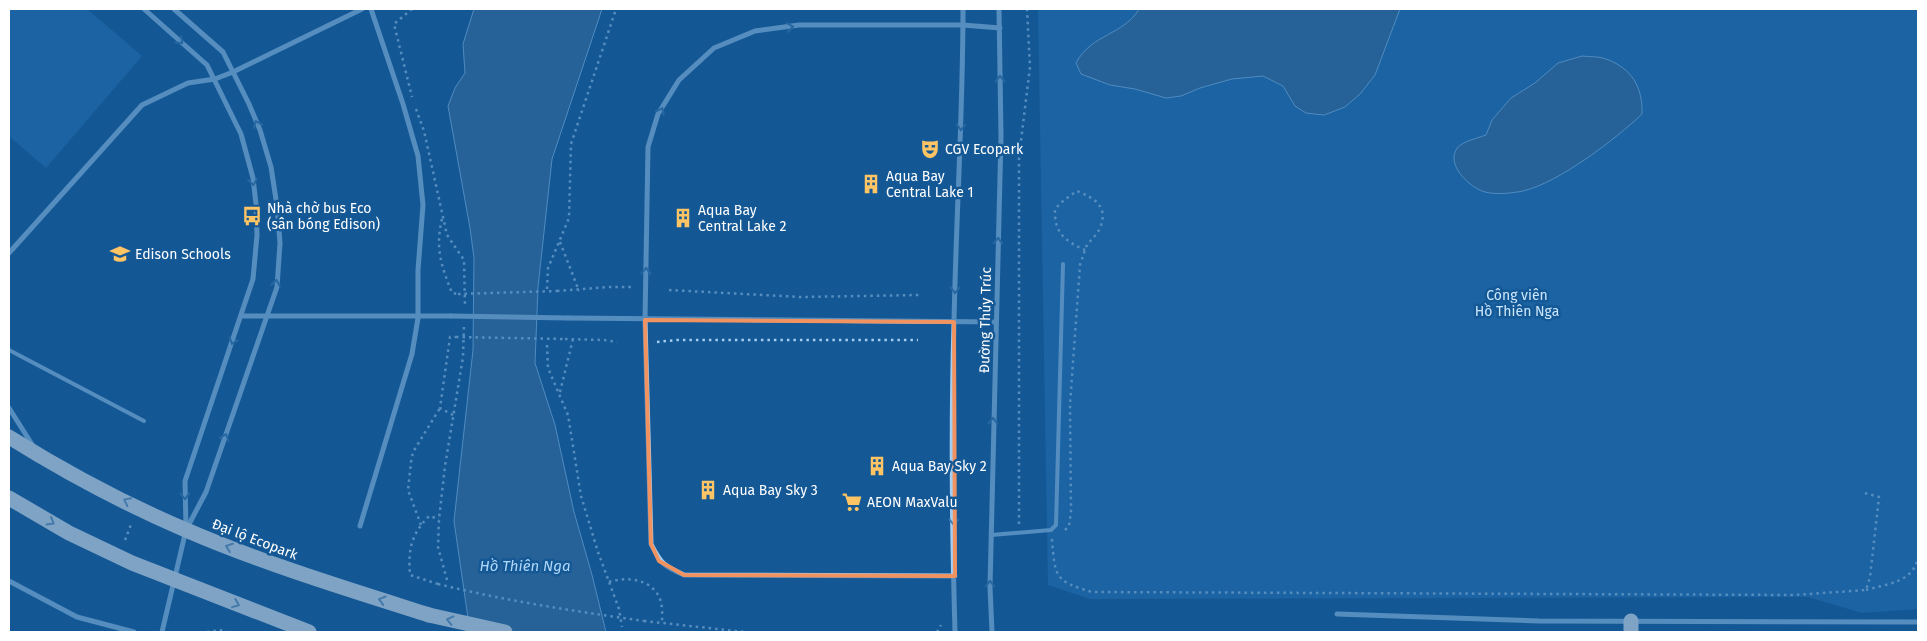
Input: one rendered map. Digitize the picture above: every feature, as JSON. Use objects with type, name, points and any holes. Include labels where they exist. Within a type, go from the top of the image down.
[{"type":"highway","name":"Đại lộ Ecopark","points":[[9,437],[39,456],[89,483],[186,530],[310,578],[428,615],[505,632]]},
{"type":"highway","points":[[9,498],[69,533],[132,562],[309,632]]},
{"type":"street","points":[[144,9],[207,65],[241,134],[253,178],[256,204],[257,235],[254,279],[185,480],[186,530]]},
{"type":"street","points":[[162,632],[186,530],[206,492],[277,287],[280,244],[271,167],[260,130],[223,52],[174,9]]},
{"type":"street","points":[[9,253],[142,105],[188,83],[215,79],[233,72],[362,9]]},
{"type":"street","points":[[360,526],[412,354],[418,318],[418,270],[423,205],[418,156],[403,104],[371,9]]},
{"type":"street","points":[[956,632],[953,434],[954,322],[963,9]]},
{"type":"street","name":"Đường Thủy Trúc","points":[[992,632],[990,587],[1001,136],[1000,9]]},
{"type":"street","points":[[955,576],[684,574],[669,568],[659,561],[651,544],[645,320],[648,147],[658,114],[679,80],[714,48],[755,31],[799,25],[963,25],[1000,28]]},
{"type":"street","points":[[241,316],[418,318],[450,316],[645,320],[996,322]]},
{"type":"street","points":[[9,408],[39,456]]},
{"type":"street","points":[[9,580],[77,617],[134,632]]},
{"type":"street","points":[[1337,614],[1539,620],[1631,627],[1918,622]]},
{"type":"lane","points":[[991,535],[1051,530],[1056,524],[1063,264]]},
{"type":"lane","points":[[9,350],[144,420]]},
{"type":"path","points":[[412,9],[394,24],[404,68],[424,131],[442,217],[448,235],[464,260],[464,312]]},
{"type":"path","points":[[547,289],[548,268],[569,218],[570,144],[616,9]]},
{"type":"path","points":[[1019,533],[1019,156],[1030,67],[1027,9]]},
{"type":"path","points":[[1062,534],[1069,526],[1071,512],[1070,404],[1080,265],[1085,250],[1100,228],[1102,215],[1100,204],[1092,197],[1077,191],[1055,209],[1054,219],[1059,232],[1069,242],[1085,250]]},
{"type":"path","points":[[442,217],[438,237],[441,259],[452,293],[579,291],[609,287],[634,287]]},
{"type":"path","points":[[560,241],[579,291]]},
{"type":"path","points":[[669,290],[801,297],[919,295]]},
{"type":"path","points":[[448,580],[438,547],[439,519],[463,357],[464,321]]},
{"type":"path","points":[[421,525],[408,490],[410,462],[413,452],[440,408],[450,337],[573,339],[617,342]]},
{"type":"path","points":[[560,393],[573,339]]},
{"type":"path","points":[[658,342],[677,340],[918,340]]},
{"type":"path","points":[[548,344],[548,368],[568,415],[581,496],[608,582],[620,609],[622,627]]},
{"type":"path","points":[[440,408],[453,415]]},
{"type":"path","points":[[1861,492],[1879,498],[1870,577],[1866,590]]},
{"type":"path","points":[[439,519],[429,516],[421,525],[410,545],[408,556],[410,575],[484,595],[552,608],[644,621],[745,632]]},
{"type":"path","points":[[125,540],[132,522]]},
{"type":"path","points":[[1057,536],[1052,538],[1060,579],[1068,585],[1092,592],[1794,595],[1866,590],[1910,576],[1918,557]]},
{"type":"path","points":[[608,582],[621,578],[636,580],[649,586],[659,598],[662,606],[662,623]]},
{"type":"path","points":[[937,632],[941,625]]},
{"type":"path","points":[[207,632],[220,630],[227,632]]},
{"type":"highlighted area","points":[[645,320],[954,322],[955,576],[684,575],[659,561],[651,544]]},
{"type":"green space","points":[[9,9],[87,9],[142,56],[46,168],[9,136]]},
{"type":"green space","name":"Công viên Hồ Thiên Nga","points":[[1038,9],[1918,9],[1918,609],[1862,613],[1808,597],[1090,599],[1048,585]]},
{"type":"water","name":"Hồ Thiên Nga","points":[[474,9],[602,9],[552,159],[538,287],[535,363],[555,425],[574,512],[606,632],[470,632],[454,521],[473,350],[474,258],[448,106],[455,88],[465,73],[463,44]]},
{"type":"water","points":[[1139,9],[1400,9],[1375,75],[1360,94],[1345,107],[1324,115],[1306,113],[1295,106],[1283,86],[1263,76],[1232,79],[1200,88],[1181,96],[1166,98],[1135,89],[1110,85],[1081,74],[1076,63],[1082,53],[1133,18]]},
{"type":"water","points":[[1582,56],[1606,59],[1623,68],[1634,80],[1638,88],[1642,114],[1586,159],[1553,179],[1537,186],[1519,192],[1494,193],[1485,192],[1472,186],[1456,168],[1454,161],[1458,147],[1467,141],[1486,135],[1492,120],[1511,98],[1535,83],[1558,63]]},
{"type":"place","name":"CGV Ecopark","points":[[930,149]]},
{"type":"place","name":"Aqua Bay Central Lake 1","points":[[871,184]]},
{"type":"place","name":"Nhà chờ bus Eco (sân bóng Edison)","points":[[252,216]]},
{"type":"place","name":"Aqua Bay Central Lake 2","points":[[683,218]]},
{"type":"place","name":"Edison Schools","points":[[120,254]]},
{"type":"place","name":"Aqua Bay Sky 2","points":[[877,466]]},
{"type":"place","name":"Aqua Bay Sky 3","points":[[708,490]]},
{"type":"place","name":"AEON MaxValu","points":[[852,502]]}]
